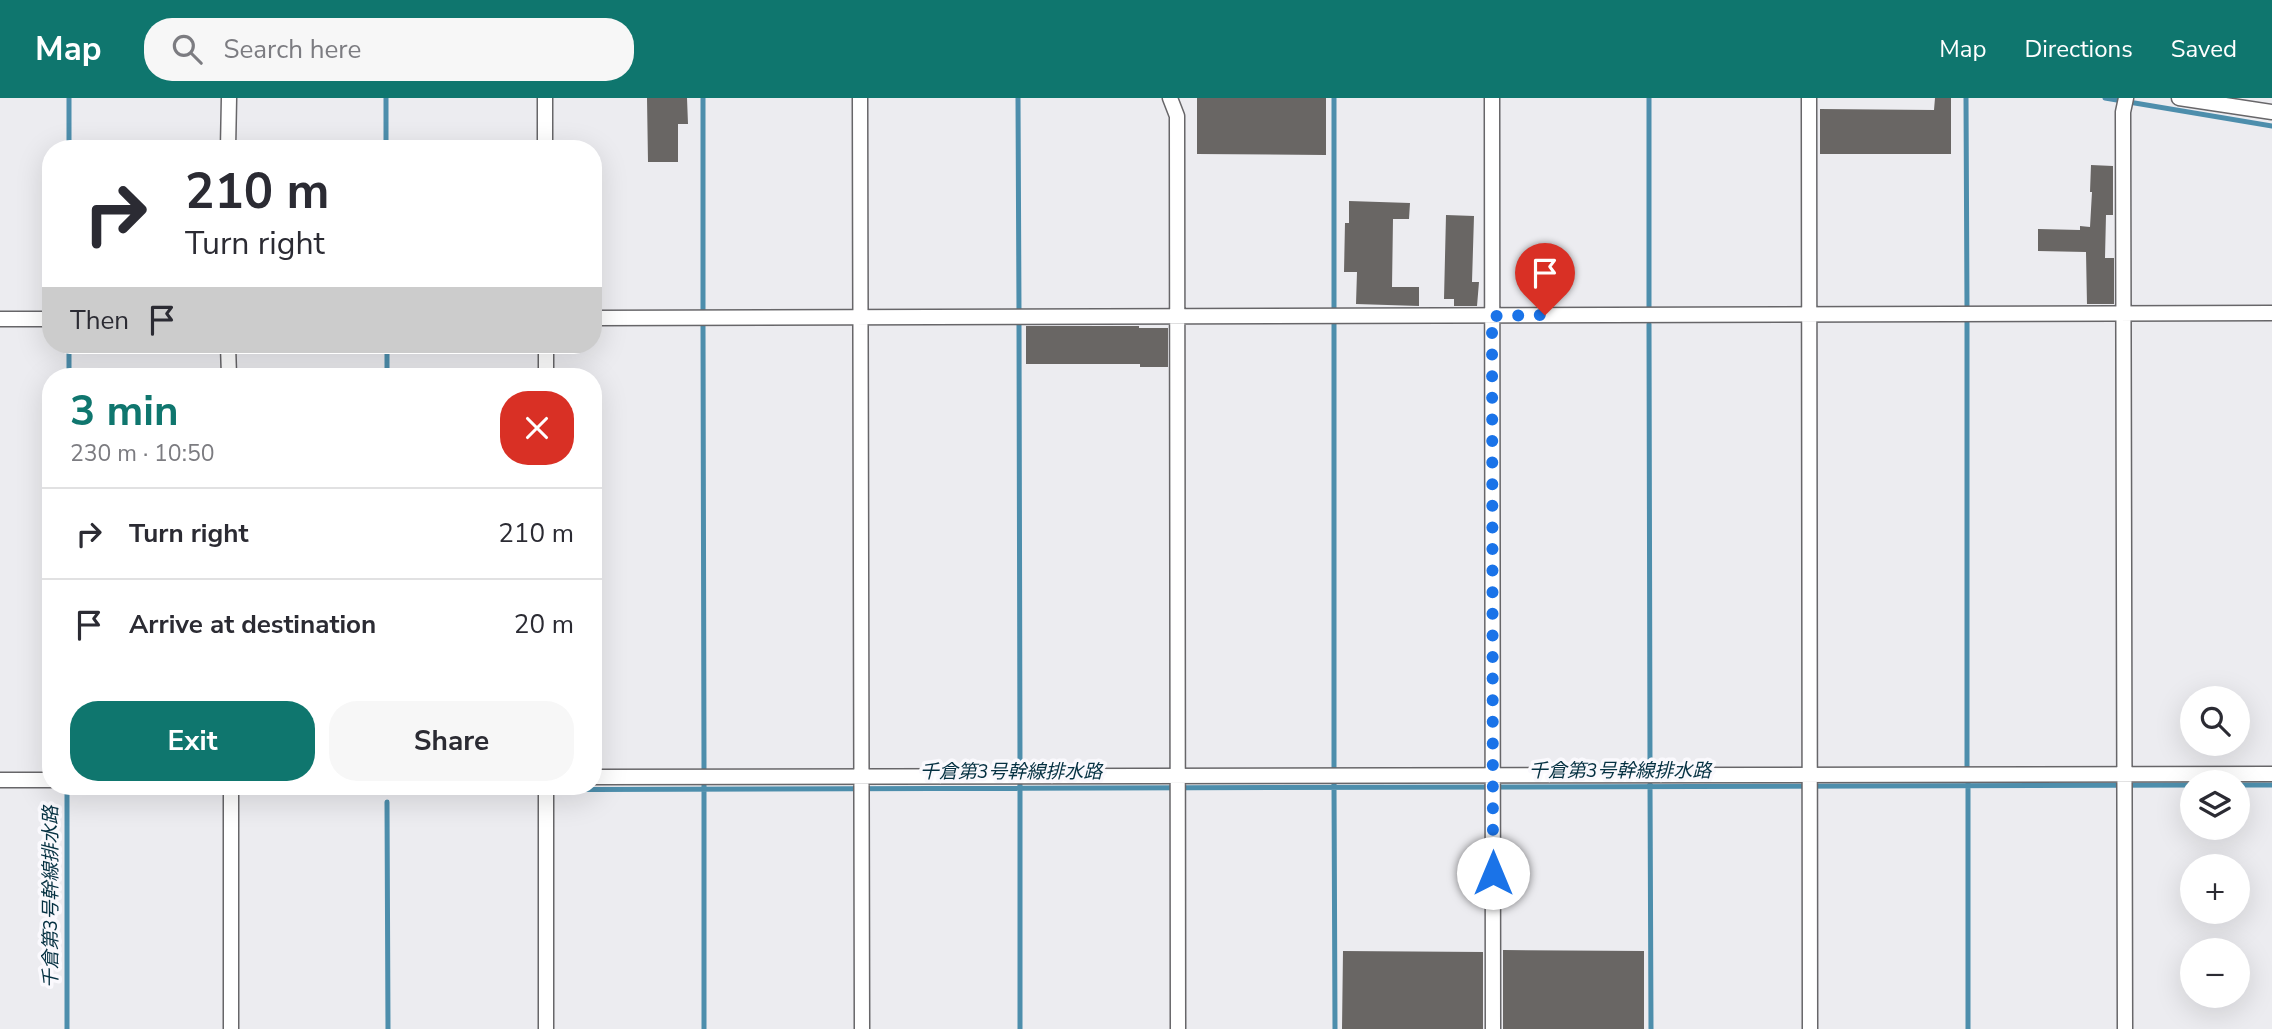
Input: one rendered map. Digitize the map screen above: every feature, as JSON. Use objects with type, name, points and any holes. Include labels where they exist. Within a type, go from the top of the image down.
[{"type":"street","points":[[229,98],[229,140]]},
{"type":"street","points":[[545,98],[545,140]]},
{"type":"street","points":[[860,98],[862,1029]]},
{"type":"street","points":[[1170,98],[1177,116],[1178,1029]]},
{"type":"street","points":[[1492,98],[1493,1029]]},
{"type":"street","points":[[1809,98],[1810,1029]]},
{"type":"street","points":[[2179,98],[2266,107]]},
{"type":"street","points":[[2124,105],[2125,1029]]},
{"type":"street","points":[[602,318],[2272,313]]},
{"type":"street","points":[[0,319],[42,319]]},
{"type":"street","points":[[602,776],[861,784],[1178,778],[1493,784],[2125,782],[2272,774]]},
{"type":"street","points":[[0,780],[42,780]]},
{"type":"street","points":[[230,795],[231,1029]]},
{"type":"street","points":[[546,795],[546,1029]]},
{"type":"building","points":[[647,98],[687,98],[688,124],[678,124],[678,162],[648,162]]},
{"type":"building","points":[[1197,98],[1326,98],[1326,155],[1197,154]]},
{"type":"building","points":[[1935,98],[1951,98],[1951,154],[1820,154],[1820,109],[1934,110]]},
{"type":"building","points":[[2091,165],[2113,166],[2113,215],[2106,215],[2105,258],[2114,258],[2114,304],[2087,304],[2086,252],[2038,251],[2038,229],[2080,230],[2080,226],[2090,227]]},
{"type":"building","points":[[1349,201],[1410,203],[1409,219],[1393,219],[1392,287],[1419,287],[1419,306],[1356,304],[1357,272],[1344,272],[1345,223],[1349,223]]},
{"type":"building","points":[[1446,215],[1474,216],[1472,282],[1479,282],[1477,306],[1454,306],[1454,299],[1444,299]]},
{"type":"building","points":[[1026,326],[1168,328],[1168,367],[1140,367],[1140,364],[1026,364]]},
{"type":"building","points":[[1503,950],[1644,951],[1644,1029],[1503,1029]]},
{"type":"building","points":[[1343,951],[1483,952],[1483,1029],[1342,1029]]},
{"type":"waterway","points":[[69,98],[69,140]]},
{"type":"waterway","points":[[386,98],[386,140]]},
{"type":"waterway","points":[[703,98],[703,313]]},
{"type":"waterway","points":[[1018,98],[1019,311]]},
{"type":"waterway","points":[[1334,98],[1334,310]]},
{"type":"waterway","points":[[1649,98],[1649,309]]},
{"type":"waterway","points":[[1966,98],[1967,308]]},
{"type":"waterway","points":[[2105,98],[2272,126]]},
{"type":"waterway","points":[[1967,321],[1967,767]]},
{"type":"waterway","points":[[1334,323],[1334,768]]},
{"type":"waterway","points":[[1019,324],[1020,769]]},
{"type":"waterway","points":[[1649,324],[1650,766]]},
{"type":"waterway","points":[[703,325],[704,769]]},
{"type":"waterway","points":[[69,354],[69,368]]},
{"type":"waterway","points":[[387,354],[387,368]]},
{"type":"waterway","points":[[1334,784],[1335,1029]]},
{"type":"waterway","points":[[1650,784],[1651,1029]]},
{"type":"waterway","points":[[1968,784],[1968,1029]]},
{"type":"waterway","points":[[704,785],[704,1029]]},
{"type":"waterway","points":[[1020,785],[1020,1029]]},
{"type":"waterway","name":"千倉第3号幹線排水路","points":[[602,789],[2180,785]]},
{"type":"waterway","name":"千倉第3号幹線排水路","points":[[2250,785],[2272,785]]},
{"type":"waterway","name":"千倉第3号幹線排水路","points":[[67,795],[67,1029]]},
{"type":"waterway","points":[[387,802],[388,1029]]},
{"type":"route","points":[[1493,873],[1492,316],[1545,315]]}]
